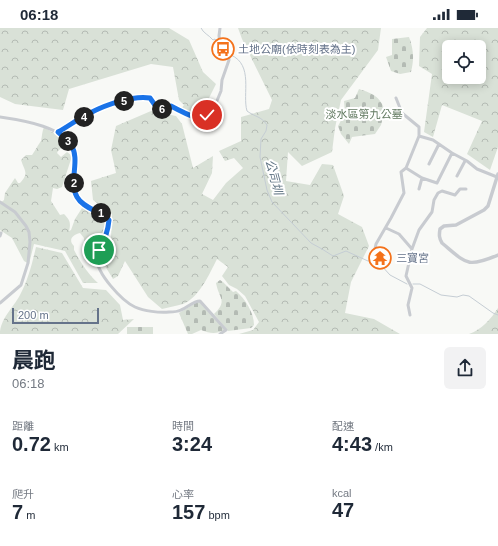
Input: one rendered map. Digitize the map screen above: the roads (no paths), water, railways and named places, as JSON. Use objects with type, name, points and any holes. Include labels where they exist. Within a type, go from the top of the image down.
[{"type":"street","points":[[212,128],[205,123],[207,115],[214,108],[221,91],[222,80],[230,60],[228,50],[220,42],[220,28]]},
{"type":"street","points":[[58,132],[90,113],[118,102],[144,97],[150,98],[157,108],[164,110],[171,106],[188,116],[206,120]]},
{"type":"street","points":[[382,261],[373,258],[376,244],[404,193],[401,172],[406,168],[419,136],[419,127],[402,113],[396,98]]},
{"type":"street","points":[[0,117],[48,127],[58,132],[71,145],[75,152],[74,186],[76,196],[82,204],[104,214],[109,220],[109,229],[96,259],[100,272],[129,304],[137,308],[167,312],[181,310],[196,301],[200,301],[226,330],[220,334]]},
{"type":"street","points":[[419,136],[433,140],[477,169],[498,175],[488,206],[484,210],[456,225],[444,226],[440,229],[439,234],[439,239],[442,243],[466,262],[481,262],[498,255]]},
{"type":"street","points":[[430,164],[439,144]]},
{"type":"street","points":[[406,168],[422,178],[438,183],[452,153]]},
{"type":"street","points":[[457,176],[465,160]]},
{"type":"street","points":[[419,189],[422,178]]},
{"type":"street","points":[[410,315],[408,305],[412,288],[406,276],[412,248],[419,230],[432,212],[434,200],[438,193],[442,191],[455,195],[460,189],[466,189]]},
{"type":"street","points":[[0,202],[15,212],[26,226],[29,232],[30,242],[28,263],[21,285],[0,303]]},
{"type":"street","points":[[386,228],[399,234],[412,248]]},
{"type":"waterway","name":"公司圳","points":[[201,28],[213,40],[215,39],[226,54]]},
{"type":"waterway","name":"公司圳","points":[[231,55],[238,60],[245,73],[247,111],[260,118],[267,125],[266,131],[261,139],[260,157],[267,190],[272,202],[311,243],[333,256],[346,251],[368,261],[374,261],[380,264],[390,275],[407,284]]},
{"type":"waterway","name":"公司圳","points":[[413,284],[420,284],[441,295],[457,297],[463,295],[469,296],[498,315]]},
{"type":"place","name":"土地公廟(依時刻表為主)","points":[[223,49]]},
{"type":"place","name":"三寶宮","points":[[380,258]]},
{"type":"park label","name":"淡水區第九公墓","points":[[364,114]]}]
